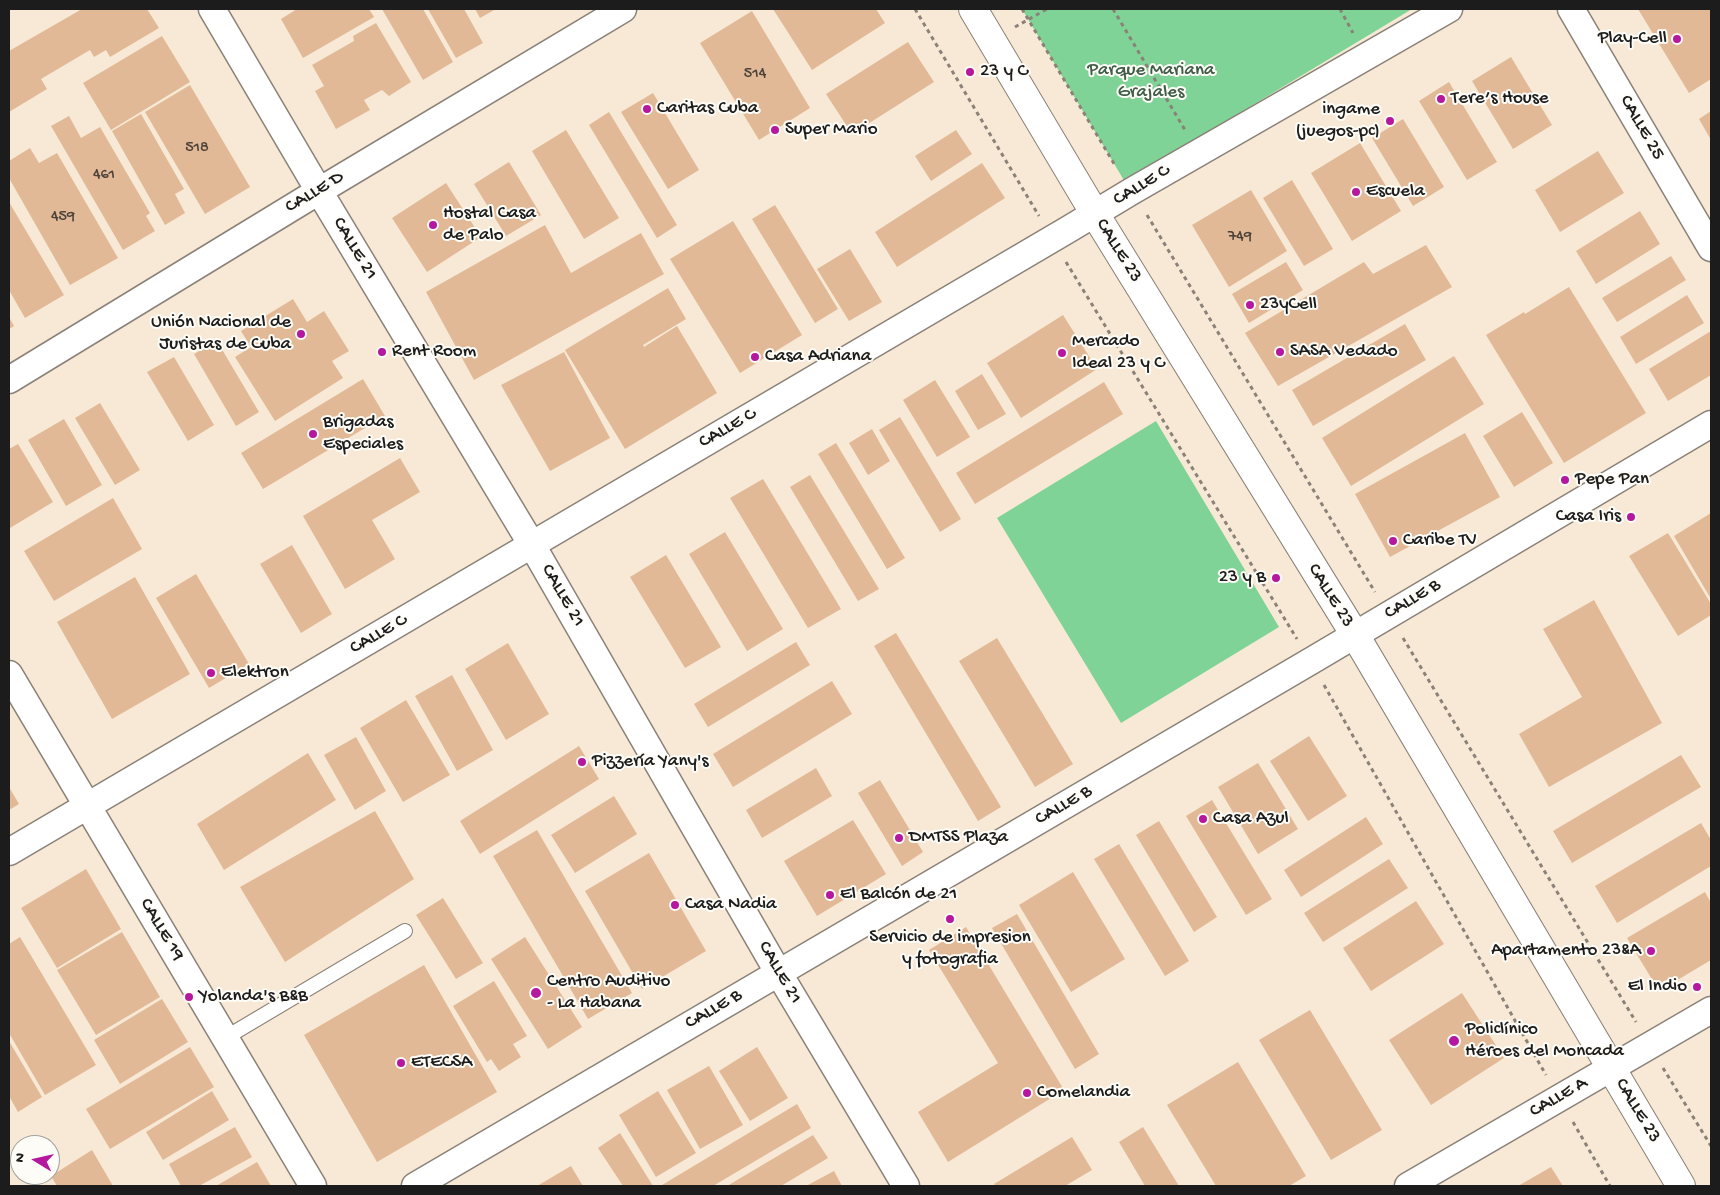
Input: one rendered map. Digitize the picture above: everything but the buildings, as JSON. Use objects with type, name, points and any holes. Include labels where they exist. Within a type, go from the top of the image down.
[{"type":"main road","name":"CALLE 23","points":[[973,9],[1095,214],[1355,635],[1681,1186]]},
{"type":"street","name":"CALLE 21","points":[[212,9],[532,545],[778,972],[906,1186]]},
{"type":"street","name":"CALLE D","points":[[9,380],[623,9]]},
{"type":"street","name":"CALLE C","points":[[9,852],[1132,191],[1449,9]]},
{"type":"street","name":"CALLE 25","points":[[1571,9],[1711,248]]},
{"type":"street","name":"CALLE B","points":[[415,1186],[1311,661],[1711,424]]},
{"type":"street","name":"CALLE 19","points":[[9,674],[313,1186]]},
{"type":"street","name":"CALLE A","points":[[1408,1186],[1711,1010]]},
{"type":"lane","points":[[225,1038],[405,931]]},
{"type":"path","points":[[915,9],[1052,239],[1311,661],[1610,1186]]},
{"type":"path","points":[[1022,9],[1711,1146]]},
{"type":"path","points":[[992,40],[1047,9]]},
{"type":"path","points":[[1113,9],[1187,133]]},
{"type":"path","points":[[1340,9],[1358,41]]},
{"type":"green space","name":"Parque Mariana Grajales","points":[[1022,9],[1412,9],[1125,182]]},
{"type":"green space","points":[[1156,421],[1279,627],[1121,723],[997,518]]},
{"type":"place","name":"Play-Cell","points":[[1677,39]]},
{"type":"place","name":"23 y C","points":[[970,72]]},
{"type":"place","name":"Tere’s House","points":[[1441,99]]},
{"type":"place","name":"Caritas Cuba","points":[[647,109]]},
{"type":"place","name":"ingame (juegos-pc)","points":[[1390,121]]},
{"type":"place","name":"Super Mario","points":[[775,130]]},
{"type":"place","name":"Escuela","points":[[1356,192]]},
{"type":"place","name":"Hostal Casa de Palo","points":[[433,225]]},
{"type":"place","name":"23yCell","points":[[1250,305]]},
{"type":"place","name":"Unión Nacional de Juristas de Cuba","points":[[301,334]]},
{"type":"place","name":"Rent Room","points":[[382,352]]},
{"type":"place","name":"SASA Vedado","points":[[1280,352]]},
{"type":"place","name":"Mercado Ideal 23 y C","points":[[1062,353]]},
{"type":"place","name":"Casa Adriana","points":[[755,357]]},
{"type":"place","name":"Brigadas Especiales","points":[[313,434]]},
{"type":"place","name":"Pepe Pan","points":[[1565,480]]},
{"type":"place","name":"Casa Iris","points":[[1631,517]]},
{"type":"place","name":"Caribe TV","points":[[1393,541]]},
{"type":"place","name":"23 y B","points":[[1276,578]]},
{"type":"place","name":"Elektron","points":[[211,673]]},
{"type":"place","name":"Pizzería Yany's","points":[[582,762]]},
{"type":"place","name":"Casa Azul","points":[[1203,819]]},
{"type":"place","name":"DMTSS Plaza","points":[[899,838]]},
{"type":"place","name":"El Balcón de 21","points":[[830,895]]},
{"type":"place","name":"Casa Nadia","points":[[675,905]]},
{"type":"place","name":"Servicio de impresion y fotografia","points":[[950,919]]},
{"type":"place","name":"Apartamento 23&A","points":[[1651,951]]},
{"type":"place","name":"El Indio","points":[[1697,987]]},
{"type":"place","name":"Centro Auditivo - La Habana","points":[[536,993]]},
{"type":"place","name":"Yolanda's B&B","points":[[189,997]]},
{"type":"place","name":"Policlínico Héroes del Moncada","points":[[1454,1041]]},
{"type":"place","name":"ETECSA","points":[[401,1063]]},
{"type":"place","name":"Comelandia","points":[[1027,1093]]}]
